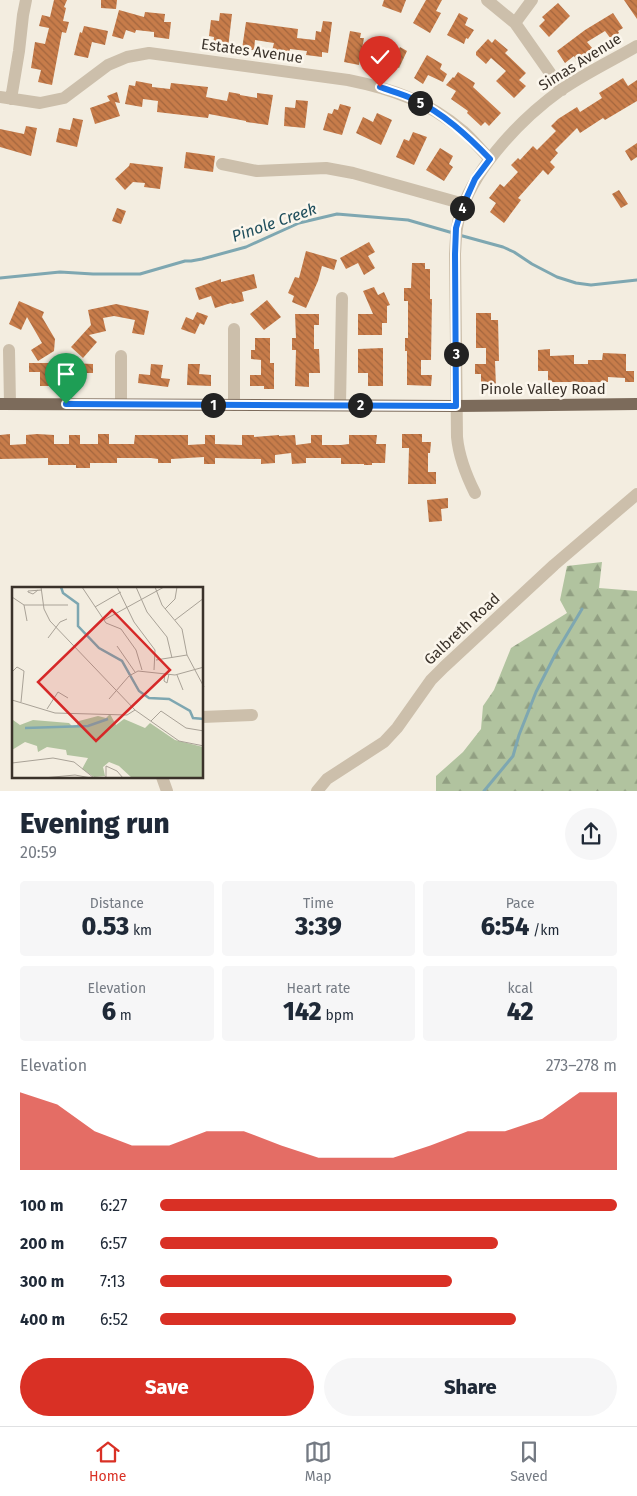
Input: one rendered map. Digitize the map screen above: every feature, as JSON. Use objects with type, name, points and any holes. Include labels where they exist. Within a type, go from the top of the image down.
[{"type":"main road","name":"Pinole Valley Road","points":[[5,404],[456,406],[637,404]]},
{"type":"street","points":[[6,98],[19,50],[26,0]]},
{"type":"street","points":[[487,0],[515,23],[562,90]]},
{"type":"street","points":[[515,23],[532,0]]},
{"type":"street","name":"Simas Avenue","points":[[475,493],[458,453],[456,437],[455,254],[456,228],[463,206],[475,179],[526,118],[562,90],[637,46]]},
{"type":"street","name":"Estates Avenue","points":[[6,98],[40,103],[64,98],[108,65],[127,57],[149,54],[348,80],[380,87],[413,99],[438,113],[463,131],[490,159]]},
{"type":"street","points":[[222,164],[258,171],[326,168],[353,173],[463,206]]},
{"type":"street","points":[[340,404],[342,298]]},
{"type":"street","points":[[234,330],[234,405]]},
{"type":"street","points":[[5,404],[9,350]]},
{"type":"street","points":[[121,356],[122,404]]},
{"type":"street","name":"Galbreth Road","points":[[317,791],[327,779],[384,742],[398,728],[431,680],[444,667],[554,565],[637,494]]},
{"type":"street","points":[[204,717],[252,715]]},
{"type":"street","points":[[162,778],[167,791]]},
{"type":"green space","points":[[602,562],[599,588],[637,591],[637,791],[436,791],[436,776],[463,752],[481,729],[483,706],[494,690],[511,648],[567,613],[560,600],[567,566]]},
{"type":"building","points":[[54,0],[67,0],[64,7],[66,8],[63,21],[69,22],[66,33],[62,32],[52,85],[38,82],[41,70],[31,68],[35,42],[45,44],[49,28],[39,26],[42,15],[50,17]]},
{"type":"building","points":[[101,0],[117,0],[116,9],[101,8]]},
{"type":"building","points":[[384,0],[406,0],[401,13],[382,6]]},
{"type":"building","points":[[426,0],[442,0],[436,11],[441,13],[430,33],[413,23]]},
{"type":"building","points":[[624,0],[637,0],[637,19]]},
{"type":"building","points":[[558,3],[570,16],[549,37],[539,26],[545,20],[542,17]]},
{"type":"building","points":[[119,10],[144,17],[145,12],[165,14],[164,22],[171,22],[169,39],[154,37],[154,32],[136,30],[135,33],[126,30],[123,39],[112,36]]},
{"type":"building","points":[[220,13],[232,14],[228,48],[213,46],[214,37],[209,36],[211,20],[219,21]]},
{"type":"building","points":[[459,13],[468,18],[465,25],[474,30],[468,39],[466,38],[464,44],[447,35]]},
{"type":"building","points":[[613,13],[623,28],[618,31],[619,33],[611,39],[605,31],[587,42],[593,49],[577,61],[574,56],[565,63],[557,51],[585,30]]},
{"type":"building","points":[[323,21],[332,22],[328,53],[322,52],[322,57],[306,55],[307,51],[290,49],[289,54],[272,51],[274,43],[255,40],[254,50],[242,49],[246,22],[298,29],[297,38],[315,40],[316,31],[321,32]]},
{"type":"building","points":[[84,26],[108,31],[105,45],[92,42],[88,58],[74,55],[80,32],[82,33]]},
{"type":"building","points":[[350,31],[361,33],[360,38],[364,38],[359,65],[344,62]]},
{"type":"building","points":[[488,39],[492,43],[495,39],[508,50],[505,53],[526,73],[519,80],[526,86],[514,98],[496,81],[506,71],[491,58],[486,64],[476,55],[476,52]]},
{"type":"building","points":[[400,47],[407,51],[399,68],[391,64]]},
{"type":"building","points":[[367,48],[385,56],[382,64],[364,56]]},
{"type":"building","points":[[427,55],[442,64],[440,69],[447,74],[443,82],[428,75],[423,84],[414,78]]},
{"type":"building","points":[[458,72],[475,83],[473,87],[501,113],[489,126],[485,122],[481,126],[467,113],[468,111],[451,99],[456,91],[446,85]]},
{"type":"building","points":[[623,78],[628,86],[637,80],[637,101],[605,120],[603,118],[580,133],[577,128],[555,150],[558,153],[550,162],[555,167],[548,175],[543,170],[518,198],[521,200],[504,223],[490,212],[496,203],[489,198],[500,184],[504,187],[518,172],[511,165],[518,158],[520,160],[533,146],[537,150],[556,131],[551,126],[558,119],[577,107],[580,112],[602,98],[599,93]]},
{"type":"building","points":[[136,81],[152,84],[152,87],[170,89],[171,83],[208,87],[206,97],[227,101],[229,92],[257,98],[257,93],[273,95],[268,125],[209,114],[208,118],[157,112],[158,101],[143,99],[142,107],[125,104],[129,85],[135,86]]},
{"type":"building","points":[[117,92],[120,103],[115,102],[120,116],[95,124],[90,108],[110,101],[107,96]]},
{"type":"building","points":[[296,100],[308,101],[305,128],[284,126],[285,107],[295,108]]},
{"type":"building","points":[[340,104],[351,107],[342,135],[323,130],[328,113],[332,114],[334,109],[338,110]]},
{"type":"building","points":[[377,113],[392,120],[381,145],[356,133],[363,117],[373,122]]},
{"type":"building","points":[[73,118],[83,120],[77,147],[56,142],[59,128],[70,130]]},
{"type":"building","points":[[26,126],[37,128],[31,156],[0,147],[0,129],[24,134]]},
{"type":"building","points":[[413,132],[427,137],[414,165],[396,157],[404,139],[409,141]]},
{"type":"building","points":[[637,143],[637,157],[631,161],[625,151]]},
{"type":"building","points":[[440,148],[453,156],[449,164],[453,167],[444,181],[426,170]]},
{"type":"building","points":[[186,152],[215,156],[213,172],[184,168]]},
{"type":"building","points":[[130,163],[163,167],[160,189],[144,187],[145,183],[133,182],[125,190],[115,179]]},
{"type":"building","points":[[619,190],[628,204],[621,208],[612,194]]},
{"type":"building","points":[[117,208],[126,211],[121,224],[112,221]]},
{"type":"building","points":[[369,242],[375,252],[368,256],[375,268],[364,275],[358,263],[346,269],[340,258]]},
{"type":"building","points":[[306,251],[337,260],[334,270],[322,266],[318,281],[306,308],[292,302],[294,296],[288,293],[295,277],[299,278]]},
{"type":"building","points":[[412,263],[425,263],[425,269],[430,269],[430,299],[432,299],[431,360],[421,360],[421,375],[432,375],[431,386],[407,385],[405,338],[408,338],[408,301],[404,301],[404,288],[411,288]]},
{"type":"building","points":[[254,274],[257,288],[242,292],[244,301],[215,308],[211,296],[199,300],[195,288],[221,279],[221,282]]},
{"type":"building","points":[[374,287],[378,295],[384,292],[390,305],[387,306],[387,323],[382,323],[382,335],[358,335],[358,314],[373,314],[363,291]]},
{"type":"building","points":[[267,300],[281,317],[264,330],[250,314]]},
{"type":"building","points":[[19,301],[44,312],[42,317],[55,339],[54,351],[38,361],[31,350],[42,343],[27,317],[21,330],[9,324]]},
{"type":"building","points":[[116,304],[149,311],[144,335],[132,333],[135,320],[114,316],[103,318],[106,331],[89,335],[97,342],[83,358],[71,347],[91,325],[88,310]]},
{"type":"building","points":[[197,312],[208,316],[204,325],[193,320]]},
{"type":"building","points":[[476,313],[491,313],[491,320],[498,320],[499,361],[495,361],[496,387],[481,387],[481,374],[475,374],[475,364],[486,364],[486,348],[476,348]]},
{"type":"building","points":[[295,314],[319,314],[319,325],[314,325],[314,349],[319,349],[320,373],[309,373],[309,387],[295,386],[296,350],[292,350],[292,338],[296,338]]},
{"type":"building","points":[[186,317],[200,323],[195,334],[181,329]]},
{"type":"building","points":[[255,338],[270,338],[270,363],[274,363],[274,389],[264,389],[264,386],[250,386],[250,375],[261,375],[261,360],[251,359],[251,350],[255,350]]},
{"type":"building","points":[[383,348],[383,386],[368,386],[368,373],[358,373],[358,349]]},
{"type":"building","points":[[550,349],[550,356],[574,355],[574,364],[588,364],[588,360],[602,360],[603,353],[626,354],[626,371],[634,371],[634,382],[625,382],[625,378],[608,377],[608,382],[548,382],[548,371],[538,371],[538,350]]},
{"type":"building","points":[[29,363],[54,363],[53,386],[40,386],[40,372],[29,372]]},
{"type":"building","points":[[69,363],[93,364],[93,373],[82,373],[82,386],[68,386]]},
{"type":"building","points":[[151,364],[163,365],[161,378],[170,379],[168,387],[138,383],[139,374],[150,375]]},
{"type":"building","points":[[188,364],[200,364],[199,374],[211,375],[211,386],[187,385]]},
{"type":"building","points":[[10,434],[10,445],[26,444],[26,435],[37,434],[54,435],[54,444],[69,444],[69,435],[80,435],[80,444],[98,444],[98,434],[109,434],[109,444],[134,444],[135,435],[188,435],[188,445],[205,444],[205,435],[215,435],[215,444],[242,445],[242,435],[254,435],[254,437],[295,435],[296,445],[311,443],[311,435],[322,435],[322,445],[341,445],[349,444],[349,435],[377,435],[376,444],[386,444],[385,463],[372,463],[372,465],[341,464],[341,458],[306,458],[306,463],[292,464],[291,453],[275,455],[275,463],[261,464],[261,459],[215,458],[215,464],[204,464],[204,457],[171,459],[171,463],[158,463],[158,459],[151,458],[117,458],[117,463],[90,463],[90,468],[76,468],[76,465],[48,465],[48,458],[0,459],[0,435]]},
{"type":"building","points":[[402,434],[422,434],[422,442],[431,442],[430,453],[428,453],[428,472],[436,472],[436,484],[408,484],[409,448],[402,448]]},
{"type":"building","points":[[448,498],[448,508],[441,509],[442,521],[429,522],[427,500]]},
{"type":"waterway","name":"Pinole Creek","points":[[0,278],[60,272],[140,274],[246,247],[299,223],[337,214],[408,220],[453,233]]},
{"type":"waterway","name":"Pinole Creek","points":[[459,235],[503,247],[557,277],[576,283],[591,285],[637,280]]},
{"type":"waterway","points":[[484,791],[513,756],[536,692],[557,651],[582,609]]},
{"type":"route","points":[[66,404],[456,406],[456,228],[462,208],[475,179],[490,159],[463,131],[438,113],[413,99],[380,87]]}]
